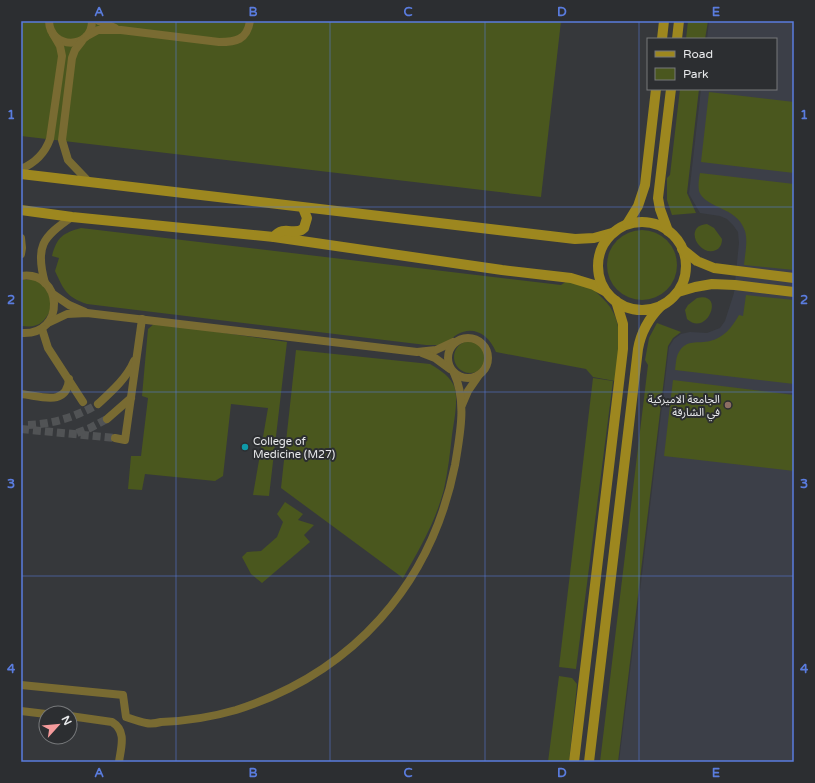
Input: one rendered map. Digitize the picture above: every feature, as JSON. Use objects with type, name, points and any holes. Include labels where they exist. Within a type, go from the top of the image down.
[{"type":"street","points":[[42,21],[58,39],[70,43],[84,38],[98,30],[121,30],[228,42],[238,40],[245,35],[249,28],[250,21]]},
{"type":"street","points":[[21,169],[34,162],[47,149],[50,139],[62,56],[60,46],[52,32],[49,21]]},
{"type":"street","points":[[89,182],[68,160],[62,140],[72,58],[75,50],[91,30],[92,21]]},
{"type":"street","points":[[99,21],[110,27],[121,30]]},
{"type":"street","points":[[662,38],[664,21]]},
{"type":"street","points":[[677,38],[679,21]]},
{"type":"street","points":[[627,224],[638,206],[645,185],[656,90]]},
{"type":"street","points":[[21,210],[72,217],[274,238],[502,270],[572,278],[605,290],[616,301],[625,306],[635,309],[651,309],[670,300],[678,292],[686,269],[682,250],[676,239],[668,230],[660,209],[659,192],[671,90]]},
{"type":"street","points":[[21,174],[575,239],[594,238],[612,233],[627,224],[638,222],[648,222],[668,230]]},
{"type":"street","points":[[274,238],[278,233],[283,231],[298,232],[304,228],[307,218],[302,208]]},
{"type":"street","points":[[72,217],[47,237],[41,250],[41,263],[46,283],[53,294],[55,304],[53,314],[45,326],[46,344],[83,402]]},
{"type":"street","points":[[605,290],[600,278],[598,261],[601,248],[612,233]]},
{"type":"street","points":[[21,238],[21,254]]},
{"type":"street","points":[[682,250],[689,256],[706,265],[724,270],[794,278]]},
{"type":"street","points":[[722,284],[724,270]]},
{"type":"street","points":[[21,276],[39,278],[46,283]]},
{"type":"street","points":[[678,292],[703,285],[722,284],[794,292]]},
{"type":"street","points":[[53,294],[69,305],[87,313]]},
{"type":"street","points":[[574,762],[623,348],[623,324],[616,301]]},
{"type":"street","points":[[589,762],[638,349],[643,330],[660,306]]},
{"type":"street","points":[[21,333],[28,334],[67,314],[87,313],[417,352],[435,358],[462,377],[471,378],[479,375]]},
{"type":"street","points":[[115,438],[125,440],[142,319]]},
{"type":"street","points":[[417,352],[436,350],[466,337],[479,340],[484,345],[488,357],[487,364],[468,391],[461,409]]},
{"type":"street","points":[[21,685],[123,695],[126,717],[147,723],[200,719],[251,705],[295,686],[315,674],[353,646],[371,630],[400,595],[422,557],[440,517],[451,482],[457,453],[461,409],[460,390],[448,363],[447,355],[449,348],[454,342]]},
{"type":"street","points":[[98,404],[133,366],[137,354]]},
{"type":"street","points":[[21,394],[58,397],[66,392],[69,379]]},
{"type":"street","points":[[107,419],[131,398]]},
{"type":"street","points":[[21,711],[38,713]]},
{"type":"street","points":[[78,717],[112,722],[117,725],[121,730],[123,739],[119,762]]},
{"type":"shaded area","name":"الجامعة الاميركية في الشارقة","points":[[709,21],[794,21],[794,762],[619,762],[669,347],[674,339],[681,334],[690,332],[707,333],[720,328],[725,321],[734,293],[739,243],[738,232],[727,219],[720,216],[700,213],[689,194],[701,90],[777,90],[777,38],[707,38]]},
{"type":"green space","points":[[21,21],[561,21],[541,197],[21,136]]},
{"type":"green space","points":[[688,21],[708,21],[705,38],[686,38]]},
{"type":"green space","points":[[680,90],[699,90],[687,193],[696,213],[672,215],[667,200],[667,178],[670,175]]},
{"type":"green space","points":[[709,92],[794,102],[794,173],[701,162]]},
{"type":"green space","points":[[700,173],[794,184],[794,270],[744,265],[746,243],[745,231],[741,223],[729,212],[702,197],[699,191]]},
{"type":"green space","points":[[707,224],[714,228],[722,239],[722,243],[716,250],[704,250],[696,241],[696,230],[700,226]]},
{"type":"green space","points":[[81,228],[561,285],[567,281],[585,286],[591,288],[607,303],[617,321],[619,330],[619,350],[615,381],[593,377],[586,369],[496,352],[486,337],[473,331],[459,333],[446,345],[426,345],[87,304],[74,299],[66,292],[55,271],[59,258],[52,256],[56,244],[65,234]]},
{"type":"green space","points":[[635,230],[649,230],[662,236],[671,245],[675,251],[677,265],[675,279],[667,290],[656,298],[649,300],[635,300],[628,298],[617,290],[609,279],[607,272],[607,258],[609,251],[617,240],[628,232]]},
{"type":"green space","points":[[21,280],[36,280],[49,290],[52,308],[43,321],[37,325],[21,326]]},
{"type":"green space","points":[[746,295],[794,300],[794,384],[675,370],[678,354],[685,345],[715,340],[730,328],[739,315],[743,316]]},
{"type":"green space","points":[[697,298],[706,298],[710,301],[712,307],[707,319],[701,323],[694,323],[687,319],[685,310],[688,305]]},
{"type":"green space","points":[[155,323],[287,342],[269,496],[253,495],[268,408],[231,404],[223,476],[215,481],[145,474],[142,490],[128,489],[131,456],[141,456],[148,398],[142,396],[148,329]]},
{"type":"green space","points":[[657,323],[681,332],[673,338],[668,346],[618,762],[600,762],[648,365],[645,360],[649,338]]},
{"type":"green space","points":[[467,341],[473,341],[483,348],[486,357],[485,363],[479,370],[473,373],[467,373],[457,366],[454,360],[454,354],[461,344]]},
{"type":"green space","points":[[296,350],[430,364],[445,374],[455,389],[455,412],[448,469],[441,501],[432,524],[403,578],[281,488]]},
{"type":"green space","points":[[593,378],[613,381],[576,669],[559,667]]},
{"type":"green space","points":[[673,380],[794,395],[794,471],[664,456]]},
{"type":"green space","points":[[285,502],[303,514],[298,520],[314,525],[304,535],[310,542],[262,583],[251,574],[242,557],[247,552],[261,551],[277,537],[283,522],[277,514]]},
{"type":"green space","points":[[559,676],[572,678],[577,684],[569,762],[548,762]]},
{"type":"tunnel","points":[[28,425],[64,419],[81,413],[98,404]]},
{"type":"tunnel","points":[[77,433],[107,419]]},
{"type":"tunnel","points":[[21,429],[115,438]]},
{"type":"place","name":"الجامعة الاميركية في الشارقة","points":[[728,405]]},
{"type":"place","name":"College of Medicine (M27)","points":[[245,447]]}]
